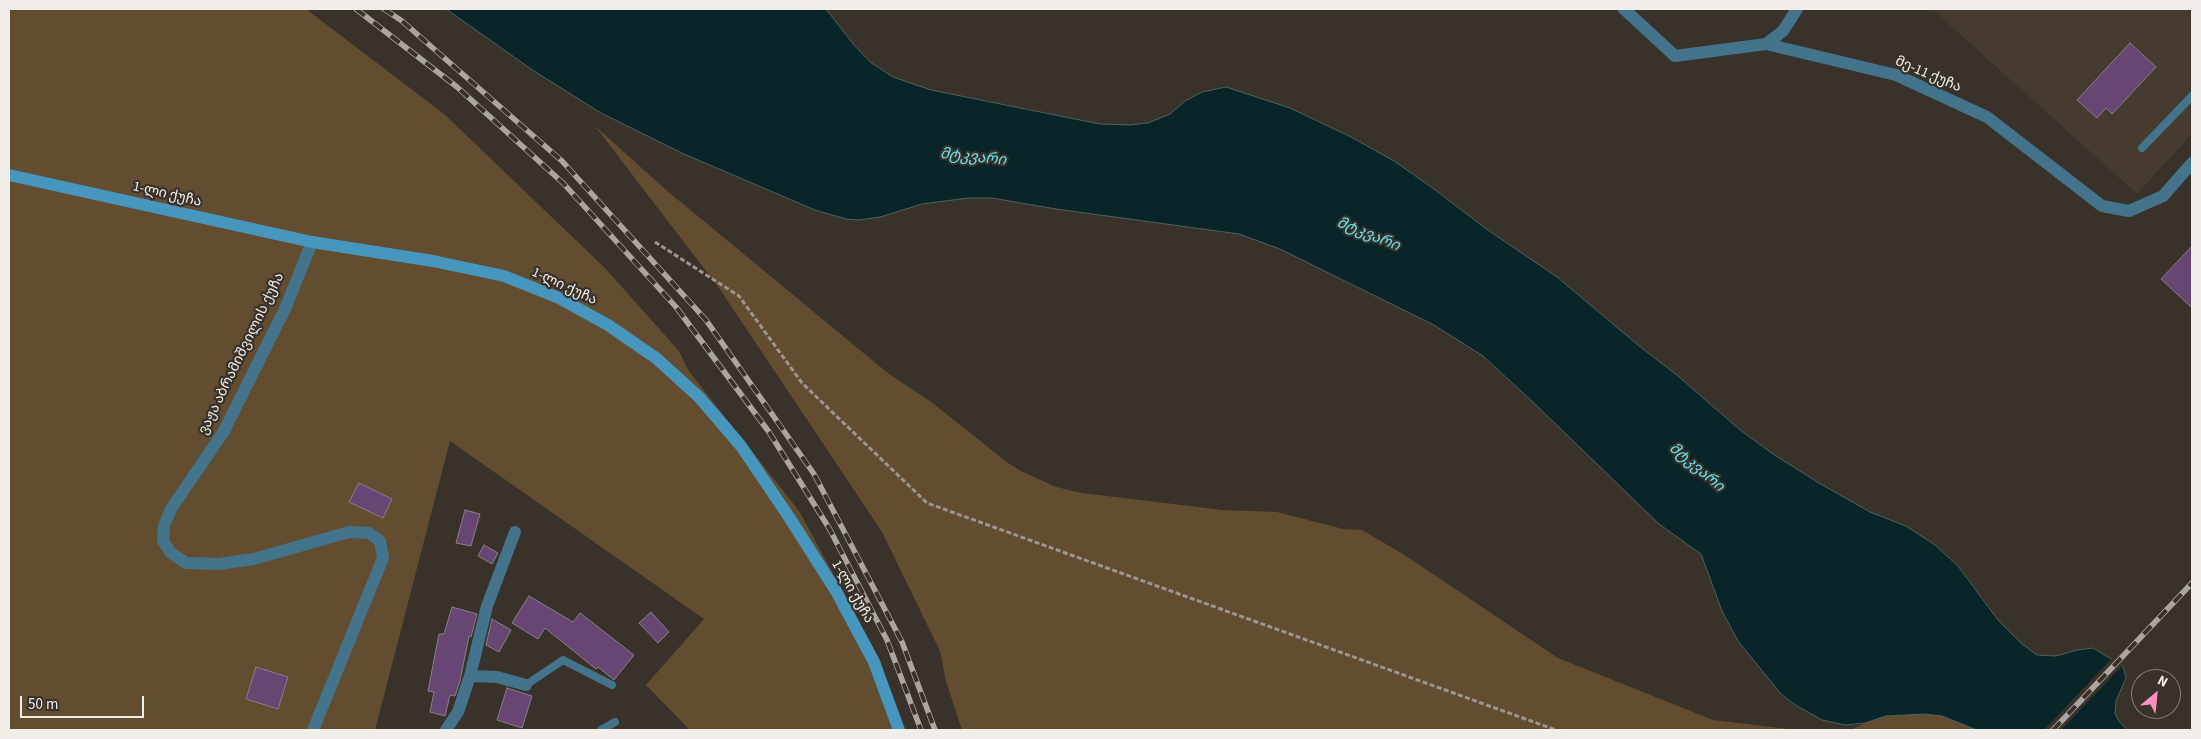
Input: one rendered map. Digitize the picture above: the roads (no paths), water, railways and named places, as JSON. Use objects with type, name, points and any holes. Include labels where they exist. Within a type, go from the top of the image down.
[{"type":"main road","name":"1-ლი ქუჩა","points":[[9,175],[312,242],[504,276],[558,298],[608,325],[656,358],[699,397],[741,446],[836,591],[874,662],[899,730]]},
{"type":"street","name":"მე-11 ქუჩა","points":[[1624,9],[1675,56],[1766,44],[1896,75],[1987,117],[2102,206],[2129,212],[2163,196],[2192,163]]},
{"type":"street","points":[[1766,44],[1783,31],[1797,9]]},
{"type":"street","name":"ვაჟა აბრამიშვილის ქუჩა","points":[[312,242],[285,309],[224,431],[171,509],[164,526],[163,542],[171,553],[186,563],[218,564],[254,559],[349,532],[369,533],[380,541],[383,558],[313,730]]},
{"type":"street","points":[[446,730],[458,712],[470,676],[487,606],[515,532]]},
{"type":"street","points":[[470,676],[497,677],[526,685]]},
{"type":"lane","points":[[2142,148],[2192,96]]},
{"type":"lane","points":[[526,685],[563,660],[612,685]]},
{"type":"lane","points":[[601,730],[615,722]]},
{"type":"water","name":"მტკვარი","points":[[446,9],[826,9],[870,62],[893,77],[931,90],[1100,124],[1130,125],[1148,123],[1170,114],[1185,101],[1202,92],[1226,87],[1290,108],[1351,137],[1394,161],[1485,228],[1557,277],[1678,376],[1739,429],[1773,454],[1870,512],[1906,526],[1935,545],[1958,566],[1998,620],[2022,644],[2037,655],[2056,656],[2093,648],[2123,666],[2126,678],[2116,701],[2115,713],[2118,720],[2127,730],[1977,730],[1942,716],[1924,714],[1886,716],[1865,723],[1845,725],[1822,720],[1781,694],[1738,641],[1722,611],[1701,554],[1659,524],[1483,356],[1434,325],[1280,249],[1239,234],[1056,209],[992,198],[968,198],[922,204],[880,217],[859,220],[846,219],[815,210],[684,154],[601,113],[534,71]]},
{"type":"railway","points":[[356,9],[457,87],[563,183],[676,307],[769,432],[829,528],[887,640],[921,730]]},
{"type":"railway","points":[[384,9],[402,21],[562,161],[706,320],[814,474],[902,642],[935,730]]},
{"type":"railway","points":[[2053,730],[2192,583]]}]
